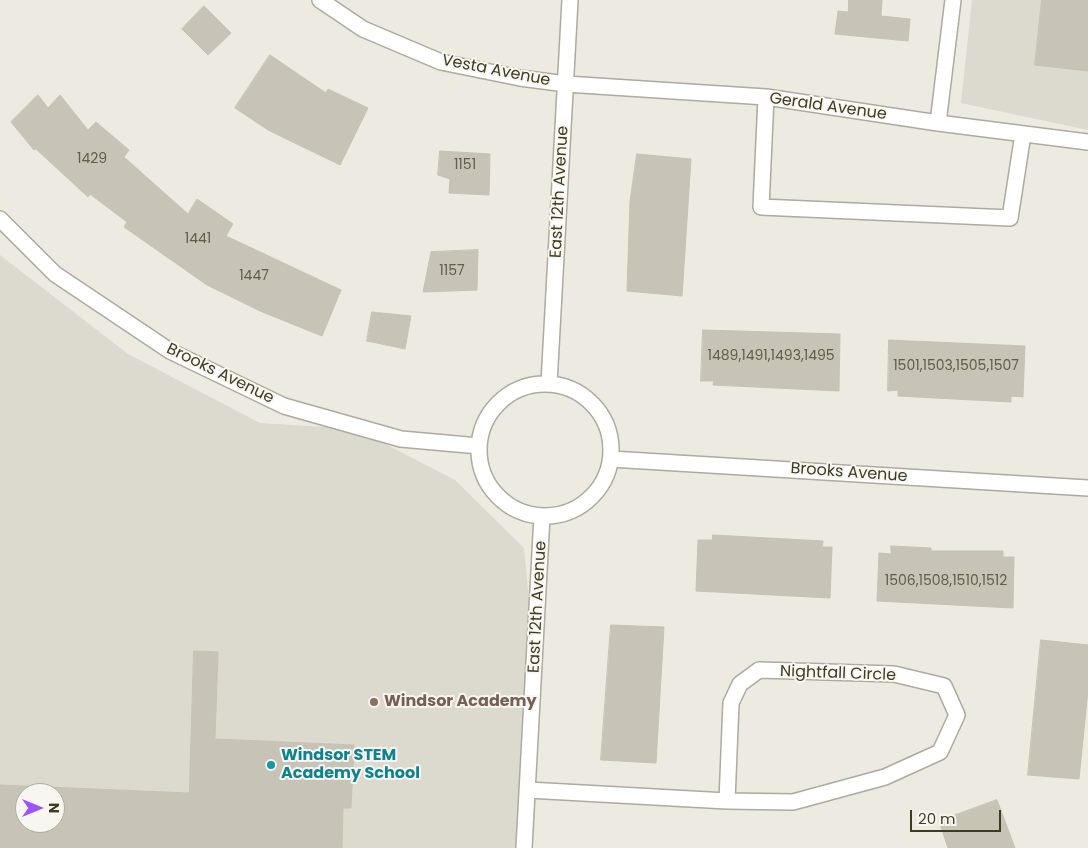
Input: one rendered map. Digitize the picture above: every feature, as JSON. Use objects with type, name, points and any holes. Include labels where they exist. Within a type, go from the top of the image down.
[{"type":"street","name":"Vesta Avenue","points":[[320,0],[363,29],[441,62],[520,78],[566,84]]},
{"type":"street","name":"East 12th Avenue","points":[[549,384],[570,0]]},
{"type":"street","points":[[938,123],[953,0]]},
{"type":"street","name":"Gerald Avenue","points":[[566,84],[766,97],[938,123],[1088,142]]},
{"type":"street","points":[[766,97],[761,207],[1010,218],[1023,134]]},
{"type":"street","name":"Brooks Avenue","points":[[0,219],[55,274],[170,351],[284,406],[401,439],[479,446]]},
{"type":"street","points":[[549,384],[570,389],[588,400],[602,417],[605,424],[610,437],[611,459],[605,477],[594,494],[580,507],[562,514],[542,516],[522,512],[504,502],[490,486],[481,466],[479,446],[484,426],[494,408],[510,394],[528,386],[549,384]]},
{"type":"street","name":"Brooks Avenue","points":[[611,459],[1088,488]]},
{"type":"street","name":"East 12th Avenue","points":[[524,848],[542,516]]},
{"type":"street","name":"Nightfall Circle","points":[[528,790],[727,801],[793,802],[885,777],[940,752],[957,715],[944,686],[894,674],[759,670],[740,684],[731,703],[727,801]]},
{"type":"shaded area","points":[[972,0],[1088,0],[1088,130],[961,103]]},
{"type":"shaded area","points":[[0,255],[128,354],[260,423],[356,429],[455,480],[524,548],[535,664],[524,848],[342,848],[343,808],[351,808],[353,745],[215,739],[218,652],[194,651],[189,793],[65,788],[65,783],[15,783],[15,786],[0,785]]},
{"type":"building","points":[[849,0],[882,0],[881,16],[910,19],[908,41],[835,34],[838,11],[848,12]]},
{"type":"building","points":[[1042,0],[1088,0],[1088,71],[1035,65]]},
{"type":"building","points":[[204,6],[231,33],[208,55],[182,29]]},
{"type":"building","points":[[270,55],[326,93],[328,89],[368,108],[340,165],[268,130],[235,108]]},
{"type":"building","points":[[38,95],[48,108],[60,95],[88,130],[96,122],[129,150],[124,157],[188,214],[197,199],[233,224],[226,236],[341,290],[322,336],[260,311],[207,285],[124,227],[127,222],[90,194],[88,197],[36,149],[34,150],[11,122]]},
{"type":"building","points":[[440,151],[490,154],[489,195],[449,193],[450,179],[438,175]]},
{"type":"building","points":[[637,154],[691,159],[682,296],[627,291],[630,202]]},
{"type":"building","points":[[478,250],[477,290],[423,292],[431,252]]},
{"type":"building","points":[[372,312],[411,316],[405,349],[367,341]]},
{"type":"building","points":[[703,330],[840,334],[839,391],[713,385],[714,381],[701,381]]},
{"type":"building","points":[[889,340],[1025,346],[1023,397],[1011,396],[1011,402],[898,396],[898,390],[888,391]]},
{"type":"building","points":[[713,535],[823,541],[822,547],[832,547],[830,598],[696,591],[698,540],[712,540]]},
{"type":"building","points":[[891,546],[931,548],[931,551],[1003,551],[1003,557],[1014,557],[1013,608],[877,601],[879,553],[891,554]]},
{"type":"building","points":[[611,625],[664,627],[656,763],[601,760]]},
{"type":"building","points":[[1041,640],[1088,645],[1088,690],[1079,779],[1028,775]]},
{"type":"building","name":"Windsor STEM Academy School","points":[[194,651],[218,652],[215,739],[354,745],[351,808],[343,808],[342,848],[0,848],[0,785],[15,786],[15,833],[65,833],[65,788],[189,793]]},
{"type":"building","points":[[997,800],[1015,848],[948,848],[939,821]]},
{"type":"place","name":"Windsor Academy","points":[[374,702]]},
{"type":"place","name":"Windsor STEM Academy School","points":[[271,765]]}]
